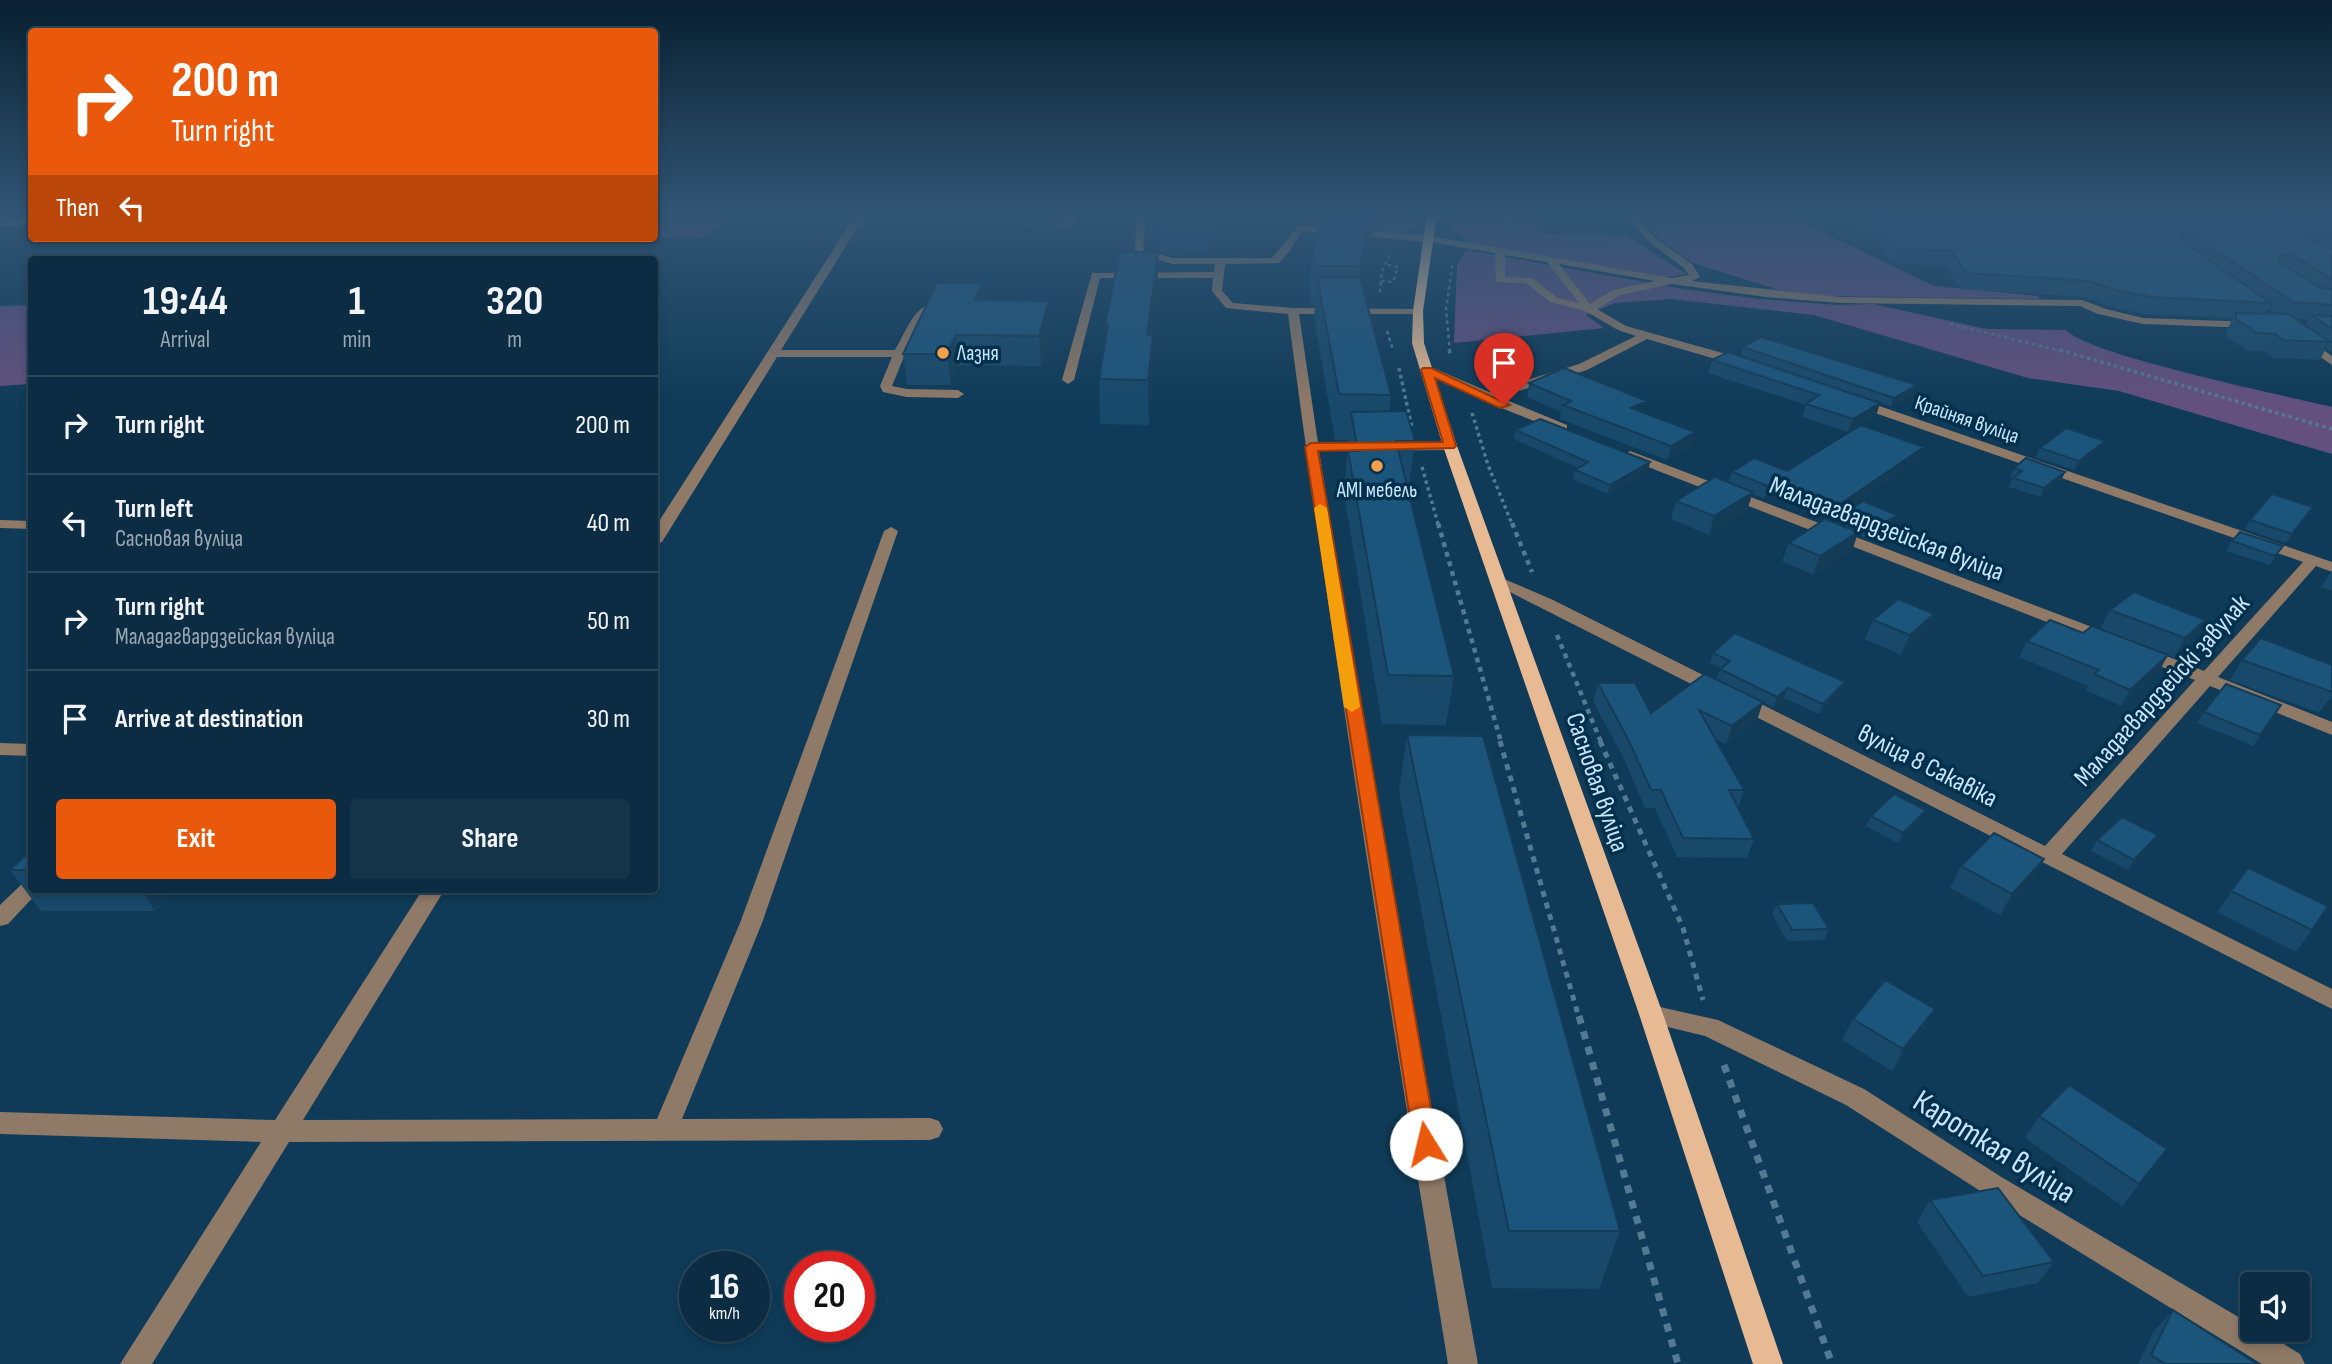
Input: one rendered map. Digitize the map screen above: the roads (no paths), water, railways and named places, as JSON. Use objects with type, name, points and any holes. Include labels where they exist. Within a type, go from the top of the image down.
[{"type":"main road","name":"Сасновая вуліца","points":[[1424,278],[1418,312],[1418,344],[1450,446],[1651,1014],[1768,1364]]},
{"type":"street","points":[[658,535],[822,278]]},
{"type":"street","points":[[1068,380],[1095,278]]},
{"type":"street","points":[[1218,278],[1217,291],[1230,306],[1293,311],[1418,312]]},
{"type":"street","points":[[1500,278],[1500,280],[1528,280],[1554,300],[1589,309],[1622,328],[1756,367]]},
{"type":"street","points":[[1564,278],[1589,309]]},
{"type":"street","points":[[1652,278],[1766,294],[1840,300],[2082,303],[2098,312],[2127,320],[2270,326]]},
{"type":"street","points":[[1589,309],[1617,292],[1684,278]]},
{"type":"street","points":[[1721,278],[1766,294]]},
{"type":"street","points":[[956,304],[933,305],[923,310],[899,354],[886,386],[887,389],[908,393],[958,394]]},
{"type":"street","points":[[1293,311],[1311,447],[1369,815],[1463,1364]]},
{"type":"street","points":[[2293,333],[2332,361]]},
{"type":"street","points":[[1485,397],[1583,367],[1646,335]]},
{"type":"street","points":[[775,353],[899,354]]},
{"type":"street","points":[[1427,370],[1575,434]]},
{"type":"street","name":"Крайняя вуліца","points":[[1840,396],[2332,567]]},
{"type":"street","points":[[1311,447],[1450,446]]},
{"type":"street","name":"Маладагвардзейская вуліца","points":[[1614,449],[2332,729]]},
{"type":"street","points":[[0,524],[28,524]]},
{"type":"street","points":[[665,1129],[751,923],[891,531]]},
{"type":"street","name":"Маладагвардзейскі завулак","points":[[2049,855],[2312,561]]},
{"type":"street","name":"вуліца 8 Сакавіка","points":[[1498,582],[1545,602],[2332,1000]]},
{"type":"street","points":[[0,749],[28,750]]},
{"type":"street","points":[[0,918],[28,890]]},
{"type":"street","points":[[135,1364],[431,893]]},
{"type":"street","name":"Кароткая вуліца","points":[[1651,1014],[1710,1027],[1855,1097],[1994,1186],[2290,1364]]},
{"type":"street","points":[[0,1124],[280,1131],[930,1129]]},
{"type":"place","name":"Лазня","points":[[943,353]]},
{"type":"place","name":"AMI мебель","points":[[1377,466]]}]
